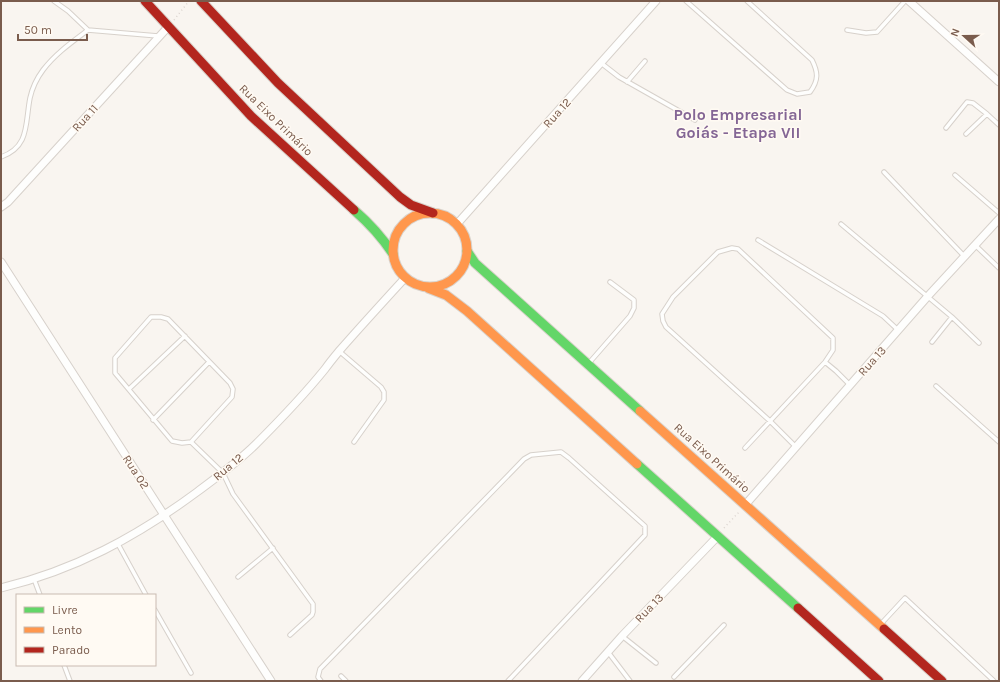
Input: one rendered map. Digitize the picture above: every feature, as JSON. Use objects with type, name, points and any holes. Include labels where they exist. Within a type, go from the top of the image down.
[{"type":"street","name":"Rua Eixo Primário","points":[[145,1],[168,28],[251,116],[369,223],[393,254]]},
{"type":"street","points":[[201,1],[278,83],[400,197],[411,205],[446,216],[457,224],[463,232],[466,241],[467,251],[465,263],[459,273],[451,281],[440,286],[428,288]]},
{"type":"street","name":"Rua 12","points":[[457,224],[656,1]]},
{"type":"street","points":[[909,1],[999,82]]},
{"type":"street","name":"Rua 11","points":[[1,207],[13,196],[168,28]]},
{"type":"street","points":[[433,213],[412,217],[403,224],[397,233],[393,244],[393,254],[395,263],[405,278],[412,283],[446,295],[467,311],[879,681]]},
{"type":"street","name":"Rua 13","points":[[746,504],[928,296],[999,219]]},
{"type":"street","name":"Rua Eixo Primário","points":[[467,251],[475,262],[942,681]]},
{"type":"street","name":"Rua 02","points":[[1,262],[271,681]]},
{"type":"street","name":"Rua 12","points":[[1,588],[67,568],[118,544],[165,516],[223,473],[255,445],[285,414],[405,278]]},
{"type":"street","name":"Rua 13","points":[[582,681],[622,636],[718,536]]},
{"type":"lane","points":[[54,1],[68,11],[88,30],[159,36]]},
{"type":"lane","points":[[686,1],[787,90],[797,94],[810,92],[814,86],[817,71],[812,60],[747,1]]},
{"type":"lane","points":[[846,30],[866,33],[877,32],[905,1]]},
{"type":"lane","points":[[1,157],[9,154],[17,148],[22,141],[26,130],[30,98],[42,71],[66,46],[88,30]]},
{"type":"lane","points":[[627,82],[645,61]]},
{"type":"lane","points":[[601,63],[619,78],[695,120]]},
{"type":"lane","points":[[946,128],[967,102],[973,103],[999,125]]},
{"type":"lane","points":[[966,134],[987,114]]},
{"type":"lane","points":[[884,172],[964,256]]},
{"type":"lane","points":[[955,175],[999,213]]},
{"type":"lane","points":[[841,224],[928,296],[979,343]]},
{"type":"lane","points":[[758,240],[883,316],[899,330]]},
{"type":"lane","points":[[975,245],[999,268]]},
{"type":"lane","points":[[744,448],[770,421],[825,362],[833,350],[833,338],[738,249],[732,248],[718,252],[673,297],[662,314],[666,327],[770,421],[796,447]]},
{"type":"lane","points":[[589,364],[630,316],[634,308],[634,300],[610,282]]},
{"type":"lane","points":[[151,317],[168,319],[184,336],[233,389],[232,397],[191,442],[182,443],[172,441],[115,373],[115,358],[151,317]]},
{"type":"lane","points":[[932,342],[952,317]]},
{"type":"lane","points":[[129,389],[184,336]]},
{"type":"lane","points":[[339,351],[381,387],[385,396],[384,400],[354,442]]},
{"type":"lane","points":[[154,420],[209,362]]},
{"type":"lane","points":[[825,362],[850,385]]},
{"type":"lane","points":[[936,386],[999,442]]},
{"type":"lane","points":[[191,442],[223,473],[233,494],[313,604],[312,615],[290,635]]},
{"type":"lane","points":[[321,681],[318,677],[320,669],[524,459],[531,455],[561,452],[645,526],[645,535],[508,681]]},
{"type":"lane","points":[[118,544],[145,594]]},
{"type":"lane","points":[[238,577],[273,548]]},
{"type":"lane","points":[[34,579],[40,594]]},
{"type":"lane","points":[[880,625],[904,598],[994,681]]},
{"type":"lane","points":[[156,612],[191,673]]},
{"type":"lane","points":[[674,677],[724,625]]},
{"type":"lane","points":[[622,636],[656,663]]},
{"type":"lane","points":[[608,652],[630,681]]},
{"type":"lane","points":[[64,666],[70,681]]},
{"type":"lane","points":[[341,676],[346,681]]},
{"type":"path","points":[[168,28],[189,1]]},
{"type":"path","points":[[718,536],[746,504]]},
{"type":"traffic: fast","points":[[354,210],[375,230],[393,254]]},
{"type":"traffic: fast","points":[[467,251],[475,263],[640,411]]},
{"type":"traffic: fast","points":[[637,464],[798,608]]},
{"type":"traffic: slow","points":[[430,213],[451,219],[461,229],[467,250],[461,271],[451,281],[430,287],[409,281],[399,271],[393,250],[399,229],[409,219],[430,213]]},
{"type":"traffic: slow","points":[[428,288],[446,295],[467,311],[637,464]]},
{"type":"traffic: slow","points":[[640,411],[884,629]]},
{"type":"traffic: jam","points":[[145,1],[251,116],[354,210]]},
{"type":"traffic: jam","points":[[201,1],[278,83],[400,197],[411,205],[433,213]]},
{"type":"traffic: jam","points":[[798,608],[879,681]]},
{"type":"traffic: jam","points":[[884,629],[942,681]]},
{"type":"district","name":"Polo Empresarial Goiás - Etapa VII","points":[[738,123]]}]
